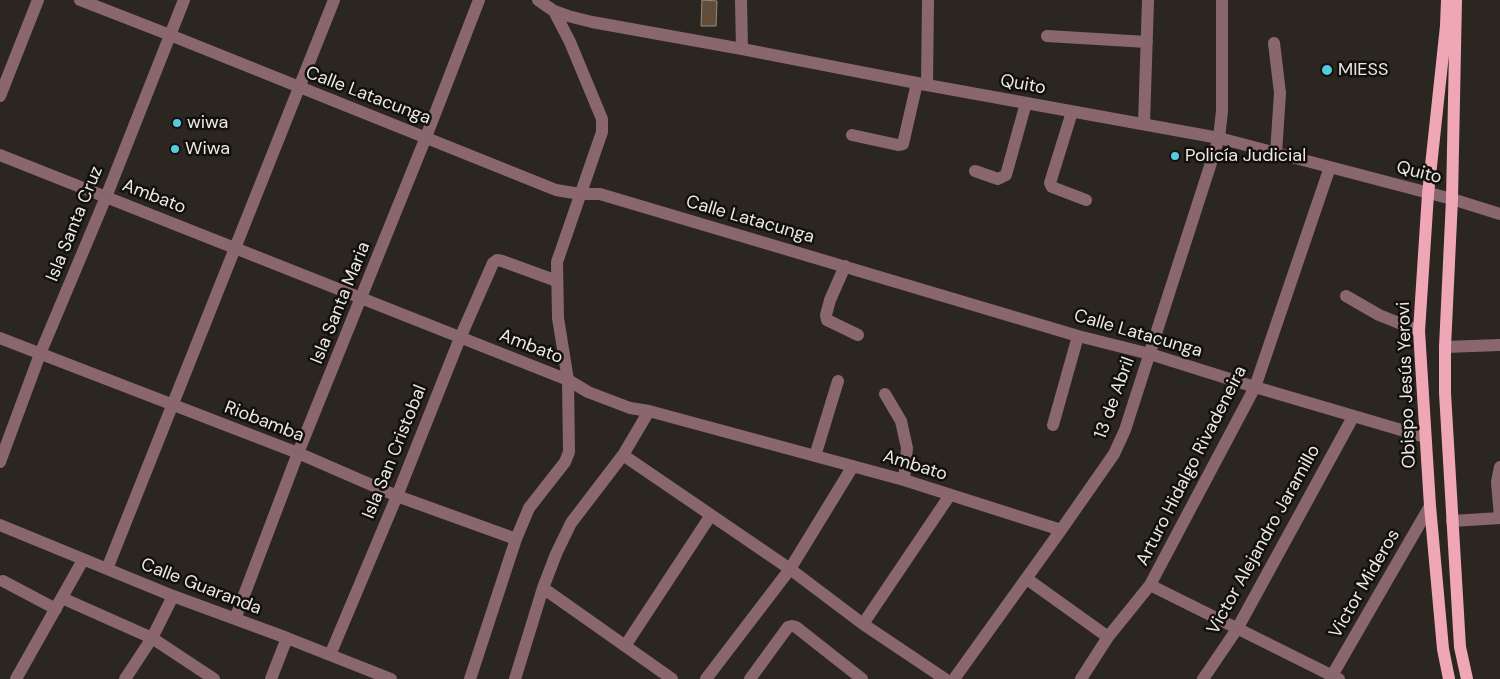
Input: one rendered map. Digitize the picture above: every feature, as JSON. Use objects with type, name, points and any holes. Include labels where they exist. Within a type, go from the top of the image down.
[{"type":"main road","name":"Obispo Jesús Yerovi","points":[[1447,0],[1446,26],[1428,194],[1419,331],[1424,438],[1430,506],[1443,649],[1450,679]]},
{"type":"main road","points":[[1456,0],[1452,199],[1445,347],[1447,440],[1460,647],[1467,679]]},
{"type":"street","points":[[0,96],[38,0]]},
{"type":"street","name":"Calle Latacunga","points":[[80,0],[556,190],[580,194],[600,194],[1078,336],[1150,354],[1424,438]]},
{"type":"street","name":"Isla Santa Cruz","points":[[0,462],[40,354],[106,197],[184,0]]},
{"type":"street","points":[[107,569],[334,0]]},
{"type":"street","name":"Isla Santa Maria","points":[[235,619],[298,453],[362,298],[479,0]]},
{"type":"street","name":"Quito","points":[[538,0],[554,11],[592,22],[1219,138],[1452,199],[1500,214]]},
{"type":"street","points":[[741,0],[742,49]]},
{"type":"street","points":[[852,135],[898,145],[903,144],[922,84],[928,0]]},
{"type":"street","points":[[1144,124],[1148,0]]},
{"type":"street","name":"13 de Abril","points":[[954,679],[1114,454],[1125,430],[1219,138],[1222,111],[1222,0]]},
{"type":"street","points":[[470,679],[516,539],[529,508],[565,462],[569,452],[568,380],[558,318],[557,262],[602,132],[602,119],[570,42],[554,11]]},
{"type":"street","points":[[1047,36],[1147,42]]},
{"type":"street","points":[[1274,43],[1280,93],[1276,153]]},
{"type":"street","points":[[975,171],[998,179],[1006,175],[1026,103]]},
{"type":"street","points":[[1072,112],[1050,183],[1052,187],[1086,200]]},
{"type":"street","name":"Ambato","points":[[0,155],[568,380],[588,392],[630,408],[649,410],[904,480],[1061,530]]},
{"type":"street","name":"Arturo Hidalgo Rivadeneira","points":[[1081,679],[1108,637],[1150,585],[1255,387],[1330,168]]},
{"type":"street","name":"Isla San Cristobal","points":[[330,655],[397,496],[460,338],[493,263],[497,260],[502,261],[557,281]]},
{"type":"street","points":[[845,266],[830,300],[826,315],[827,320],[858,336]]},
{"type":"street","points":[[1346,296],[1379,315],[1419,331]]},
{"type":"street","points":[[1053,425],[1078,336]]},
{"type":"street","name":"Riobamba","points":[[0,338],[298,453],[397,496],[516,539]]},
{"type":"street","points":[[1445,347],[1500,345]]},
{"type":"street","points":[[815,456],[838,381]]},
{"type":"street","points":[[885,394],[900,421],[907,448],[904,480]]},
{"type":"street","points":[[515,679],[543,588],[556,554],[571,523],[623,454],[649,410]]},
{"type":"street","name":"Victor Alejandro Jaramillo","points":[[1203,679],[1237,629],[1353,417]]},
{"type":"street","points":[[623,454],[790,569],[863,624],[946,679]]},
{"type":"street","points":[[706,679],[790,569],[853,466]]},
{"type":"street","points":[[1452,521],[1500,517],[1497,482],[1500,467]]},
{"type":"street","points":[[863,624],[950,495]]},
{"type":"street","name":"Victor Mideros","points":[[1334,678],[1430,506]]},
{"type":"street","points":[[625,646],[711,515]]},
{"type":"street","name":"Calle Guaranda","points":[[0,525],[173,596],[391,679]]},
{"type":"street","points":[[16,679],[83,560]]},
{"type":"street","points":[[1026,578],[1108,637]]},
{"type":"street","points":[[3,581],[152,638],[214,679]]},
{"type":"street","points":[[1150,585],[1334,678]]},
{"type":"street","points":[[543,588],[672,679]]},
{"type":"street","points":[[124,679],[152,638],[173,596]]},
{"type":"street","points":[[750,679],[788,627],[792,626],[796,626],[862,679]]},
{"type":"street","points":[[272,679],[287,638]]},
{"type":"building","points":[[702,0],[717,1],[716,26],[701,26]]},
{"type":"place","name":"MIESS","points":[[1327,70]]},
{"type":"place","name":"wiwa","points":[[177,123]]},
{"type":"place","name":"Wiwa","points":[[175,149]]},
{"type":"place","name":"Policía Judicial","points":[[1175,156]]}]
